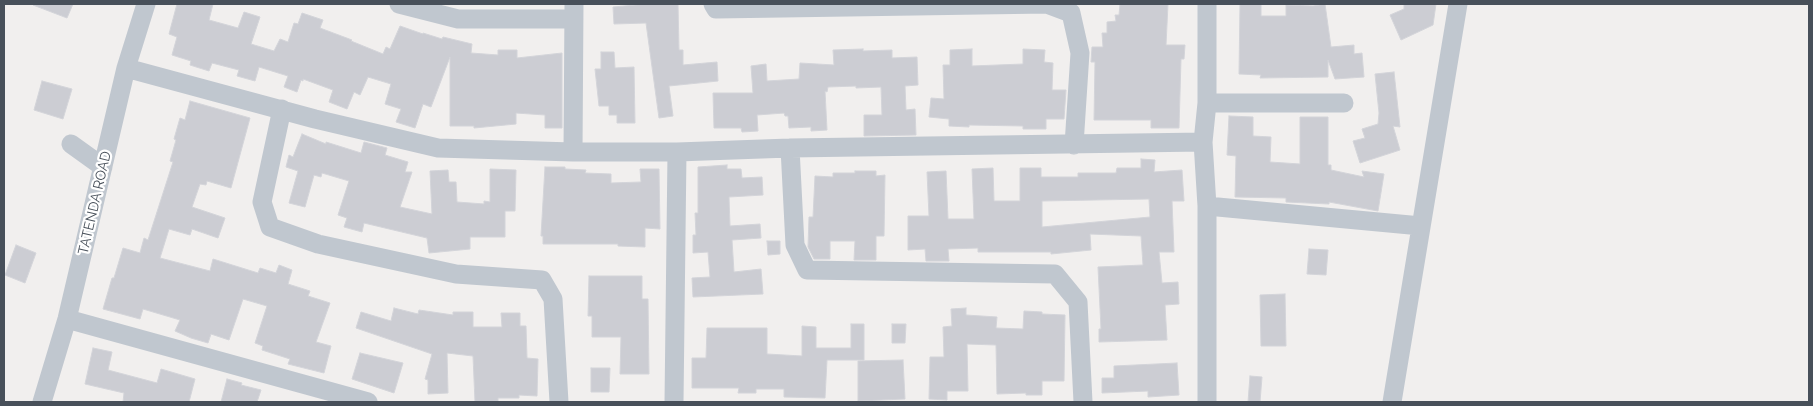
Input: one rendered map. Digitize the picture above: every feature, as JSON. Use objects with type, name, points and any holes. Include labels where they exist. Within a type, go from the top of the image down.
[{"type":"street","name":"TATENDA ROAD","points":[[42,402],[67,319],[126,68],[146,4]]},
{"type":"street","points":[[399,4],[458,19],[574,11],[573,152]]},
{"type":"street","points":[[713,4],[716,8],[1047,4],[1071,14],[1080,53],[1074,145]]},
{"type":"street","points":[[1207,4],[1207,103],[1203,142],[1207,206],[1207,402]]},
{"type":"street","points":[[1392,402],[1458,4]]},
{"type":"street","points":[[126,68],[315,119],[438,148],[573,152],[677,152],[790,148],[1203,142]]},
{"type":"street","points":[[1207,103],[1344,103]]},
{"type":"street","points":[[282,109],[262,202],[270,227],[318,244],[456,274],[542,280],[554,299],[559,402]]},
{"type":"street","points":[[71,144],[103,167]]},
{"type":"street","points":[[790,148],[795,245],[807,270],[1055,274],[1078,302],[1083,402]]},
{"type":"street","points":[[674,402],[677,152]]},
{"type":"street","points":[[1207,206],[1421,226]]},
{"type":"street","points":[[67,319],[368,402]]},
{"type":"building","points":[[33,4],[73,4],[67,18]]},
{"type":"building","points":[[177,4],[213,4],[209,20],[238,28],[244,12],[260,17],[251,44],[274,51],[280,39],[288,42],[294,23],[298,24],[302,13],[323,20],[320,28],[383,54],[386,47],[390,49],[400,26],[442,39],[443,37],[472,44],[471,53],[498,55],[498,50],[517,50],[517,58],[562,53],[562,128],[545,128],[545,115],[516,113],[516,124],[474,128],[474,126],[450,126],[450,57],[431,107],[423,104],[415,128],[396,122],[401,109],[385,104],[391,84],[368,77],[360,95],[354,92],[347,109],[329,102],[333,90],[303,79],[297,92],[284,87],[288,76],[259,67],[255,81],[237,76],[239,70],[212,63],[209,71],[190,65],[191,61],[172,55],[177,37],[169,34]]},
{"type":"building","points":[[678,4],[679,50],[683,50],[683,65],[717,62],[718,81],[669,86],[673,116],[659,118],[646,23],[614,24],[613,7]]},
{"type":"building","points":[[1120,4],[1168,4],[1166,45],[1185,45],[1184,59],[1181,59],[1179,128],[1151,128],[1151,120],[1094,120],[1095,62],[1091,62],[1092,47],[1103,47],[1102,33],[1107,33],[1107,22],[1116,21],[1115,15],[1119,15]]},
{"type":"building","points":[[1240,4],[1261,4],[1261,16],[1286,16],[1286,5],[1313,6],[1325,4],[1331,47],[1354,45],[1354,54],[1362,53],[1364,77],[1335,79],[1328,60],[1328,77],[1260,78],[1261,75],[1239,74]]},
{"type":"building","points":[[1404,4],[1436,4],[1433,25],[1401,40],[1390,15],[1404,9]]},
{"type":"building","points":[[863,49],[863,51],[892,50],[892,58],[917,57],[918,85],[905,86],[906,110],[915,109],[916,135],[864,136],[864,115],[882,115],[881,87],[856,88],[856,86],[828,87],[827,92],[825,91],[827,130],[811,131],[811,127],[789,128],[788,116],[785,116],[784,113],[757,115],[758,131],[742,132],[741,128],[714,128],[713,93],[753,93],[751,66],[766,64],[767,81],[799,79],[800,63],[834,65],[833,50]]},
{"type":"building","points":[[972,49],[972,66],[1023,64],[1023,49],[1045,50],[1044,62],[1053,63],[1052,90],[1066,90],[1064,119],[1046,119],[1046,129],[1023,129],[1023,126],[949,126],[949,119],[929,117],[931,98],[944,99],[943,65],[950,65],[950,50]]},
{"type":"building","points":[[601,52],[614,52],[615,68],[634,67],[635,123],[617,123],[617,115],[609,115],[609,106],[599,106],[595,69],[601,69]]},
{"type":"building","points":[[1394,72],[1400,127],[1393,126],[1400,150],[1360,163],[1353,141],[1365,138],[1362,129],[1378,124],[1379,113],[1375,74]]},
{"type":"building","points":[[42,81],[72,89],[63,119],[34,110]]},
{"type":"building","points":[[190,101],[250,118],[231,188],[207,181],[206,185],[200,184],[192,207],[225,218],[218,238],[192,229],[190,235],[169,229],[160,258],[210,271],[213,259],[258,273],[260,268],[276,273],[279,265],[292,270],[288,284],[310,291],[308,296],[330,303],[316,342],[331,346],[324,373],[288,364],[290,359],[262,350],[263,346],[255,343],[267,306],[243,299],[229,340],[211,334],[208,343],[175,331],[180,320],[143,309],[140,319],[103,309],[123,248],[140,253],[144,238],[148,240],[173,162],[170,161],[180,118],[185,120]]},
{"type":"building","points":[[1229,116],[1253,117],[1253,136],[1271,137],[1270,162],[1300,164],[1300,117],[1328,117],[1328,165],[1331,165],[1331,170],[1364,177],[1362,171],[1384,174],[1378,211],[1329,202],[1329,204],[1286,202],[1286,198],[1235,197],[1236,156],[1227,155]]},
{"type":"building","points":[[302,134],[326,144],[326,142],[361,153],[364,142],[387,148],[385,155],[408,162],[405,172],[412,172],[400,207],[432,214],[430,171],[448,170],[449,182],[456,182],[457,202],[484,204],[484,201],[490,202],[490,169],[516,170],[515,211],[505,211],[505,237],[470,237],[470,249],[429,253],[427,238],[364,223],[362,232],[344,227],[347,218],[338,215],[349,181],[322,173],[321,177],[314,175],[305,207],[289,203],[298,171],[286,167],[289,155],[293,157]]},
{"type":"building","points":[[1141,159],[1155,160],[1154,172],[1182,170],[1184,201],[1172,201],[1174,252],[1159,252],[1162,283],[1178,282],[1179,304],[1165,305],[1167,340],[1099,342],[1099,329],[1101,329],[1098,267],[1143,265],[1141,236],[1090,234],[1091,250],[1051,254],[1051,252],[978,252],[978,248],[948,249],[949,261],[926,261],[925,249],[908,250],[908,216],[929,216],[927,172],[946,171],[948,219],[974,219],[972,169],[993,168],[994,201],[1020,201],[1020,168],[1041,168],[1041,177],[1078,177],[1078,173],[1116,173],[1117,168],[1141,168]],"holes":[[[1149,199],[1150,217],[1042,227],[1042,201]]]},
{"type":"building","points":[[727,165],[727,169],[741,169],[742,178],[762,177],[763,195],[729,197],[730,226],[760,224],[761,238],[732,240],[734,272],[761,269],[763,294],[693,297],[692,278],[710,277],[708,252],[693,253],[693,235],[696,235],[695,213],[698,213],[698,167]]},
{"type":"building","points":[[545,167],[565,167],[565,169],[586,170],[585,173],[611,174],[611,183],[641,182],[640,169],[659,169],[660,229],[645,228],[645,247],[618,246],[618,244],[543,244],[543,236],[541,236]]},
{"type":"building","points":[[855,171],[876,171],[876,176],[885,175],[884,236],[876,236],[876,260],[854,260],[855,241],[830,241],[830,259],[814,259],[808,247],[809,217],[813,217],[815,176],[833,177],[833,173],[855,173]]},
{"type":"building","points":[[767,241],[780,241],[780,254],[768,255]]},
{"type":"building","points":[[16,245],[36,253],[25,283],[5,275]]},
{"type":"building","points":[[1309,249],[1328,250],[1326,275],[1307,274]]},
{"type":"building","points":[[589,276],[642,276],[642,299],[648,299],[649,374],[620,374],[621,337],[592,337],[592,316],[588,316]]},
{"type":"building","points":[[1285,294],[1286,346],[1261,346],[1260,295]]},
{"type":"building","points":[[394,308],[418,314],[419,310],[453,315],[453,312],[473,312],[473,327],[502,327],[501,313],[520,313],[520,326],[526,326],[527,358],[538,359],[537,396],[519,395],[519,398],[498,398],[498,401],[475,402],[473,356],[447,353],[448,393],[428,394],[428,380],[425,379],[432,354],[356,328],[361,312],[391,321]]},
{"type":"building","points":[[966,308],[966,315],[997,317],[996,328],[1023,329],[1024,311],[1065,315],[1064,381],[1042,381],[1042,395],[1026,395],[1026,393],[997,394],[996,345],[967,344],[968,391],[947,391],[947,400],[929,399],[930,357],[944,357],[943,327],[952,326],[951,309]]},
{"type":"building","points":[[851,324],[864,324],[864,360],[827,360],[825,398],[784,397],[784,389],[756,389],[756,393],[738,393],[739,388],[692,388],[692,358],[706,358],[707,328],[767,328],[767,354],[802,356],[802,326],[816,327],[816,348],[851,348]]},
{"type":"building","points":[[892,324],[906,324],[905,343],[892,343]]},
{"type":"building","points":[[93,348],[112,352],[108,370],[157,383],[161,369],[195,379],[189,402],[123,402],[124,393],[85,384]]},
{"type":"building","points":[[360,353],[403,363],[394,393],[352,379]]},
{"type":"building","points":[[903,360],[905,399],[858,401],[858,361]]},
{"type":"building","points":[[1177,363],[1179,395],[1148,397],[1148,391],[1102,393],[1102,378],[1114,378],[1114,366]]},
{"type":"building","points":[[591,368],[610,368],[609,392],[591,392]]},
{"type":"building","points":[[1250,376],[1262,377],[1260,402],[1248,402]]},
{"type":"building","points":[[227,379],[261,390],[257,402],[221,402]]}]
